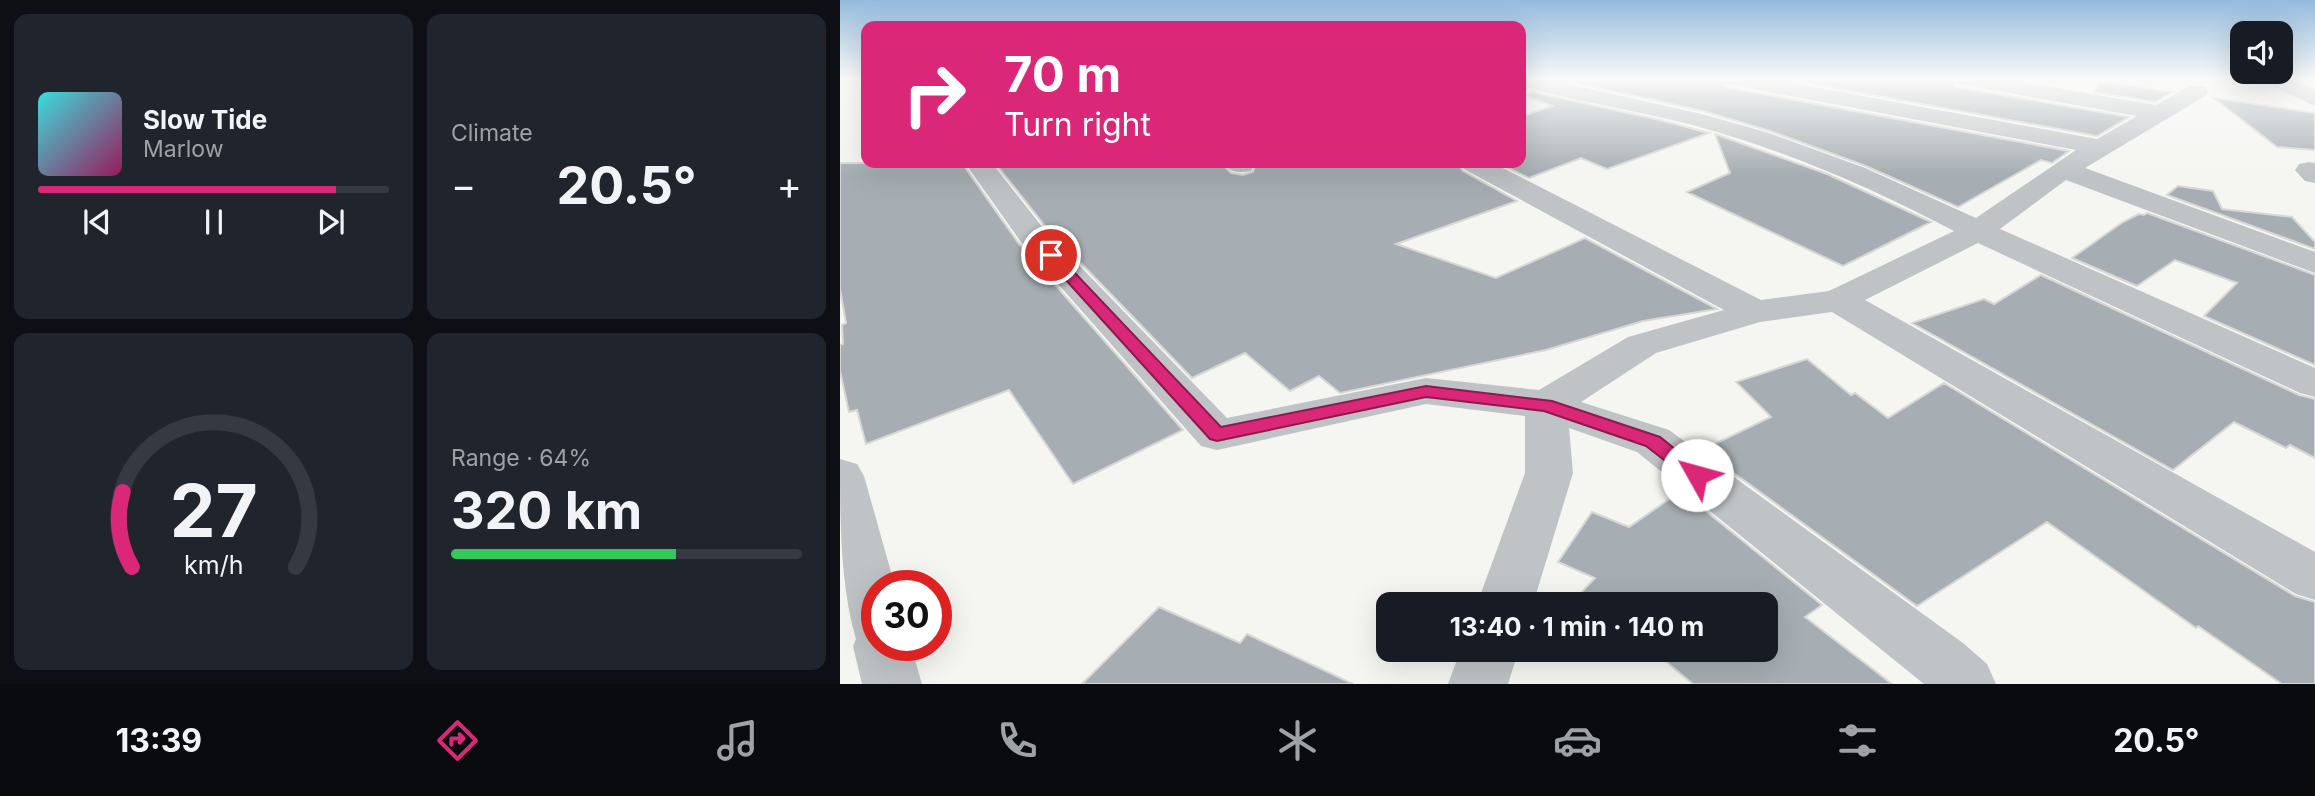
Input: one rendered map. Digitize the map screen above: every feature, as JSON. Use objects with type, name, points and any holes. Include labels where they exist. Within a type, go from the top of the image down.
[{"type":"street","points":[[1656,111],[1728,128],[1811,157],[1916,200],[1978,231],[2315,384]]},
{"type":"street","points":[[1905,111],[2100,147]]},
{"type":"street","points":[[2149,111],[2161,113]]},
{"type":"street","points":[[1546,405],[1642,345],[1756,312],[1838,300],[1978,231],[2063,169],[2164,111]]},
{"type":"street","points":[[982,168],[1032,235],[1217,435],[1426,391],[1546,405],[1653,441],[1942,662],[1966,684]]},
{"type":"street","points":[[1482,168],[1756,312]]},
{"type":"street","points":[[2063,169],[2315,263]]},
{"type":"street","points":[[1838,300],[2315,578]]},
{"type":"street","points":[[1509,592],[1549,472],[1546,405]]},
{"type":"street","points":[[840,476],[864,570]]},
{"type":"street","points":[[887,661],[892,684]]},
{"type":"street","points":[[1478,684],[1486,662]]},
{"type":"building","points":[[1538,111],[1619,111],[1709,133],[1607,169],[1581,158],[1529,178],[1508,168],[1526,168],[1526,115]]},
{"type":"building","points":[[1703,111],[1854,111],[2069,151],[2052,163],[2041,160],[1958,207],[1866,166],[1770,131]]},
{"type":"building","points":[[1960,111],[2094,111],[2129,117],[2097,136]]},
{"type":"building","points":[[2231,111],[2315,113],[2315,150],[2277,147]]},
{"type":"building","points":[[1715,134],[1827,174],[1931,222],[1843,266],[1687,192],[1730,173]]},
{"type":"building","points":[[840,163],[861,163],[861,168],[966,168],[1019,244],[1183,430],[1073,484],[1009,390],[866,444],[857,410],[849,412],[840,371],[842,325],[846,323],[840,289]]},
{"type":"building","points":[[999,168],[1226,168],[1231,173],[1243,175],[1253,172],[1254,168],[1461,168],[1517,201],[1396,244],[1496,278],[1585,238],[1717,309],[1643,321],[1546,350],[1340,393],[1319,376],[1290,391],[1245,353],[1192,378],[1045,226]]},
{"type":"building","points":[[2178,186],[2213,191],[2222,209],[2292,217],[2315,242],[2315,249],[2167,195]]},
{"type":"building","points":[[2147,213],[2315,275],[2315,365],[2204,316],[2237,283],[2175,260],[2137,286],[2072,258],[2123,222]]},
{"type":"building","points":[[2041,275],[2299,395],[2315,399],[2315,458],[2290,445],[2286,448],[2234,422],[2173,470],[1912,323],[1984,299],[1994,304]]},
{"type":"building","points":[[1807,359],[1851,395],[1855,393],[1888,418],[1944,383],[2295,596],[2315,602],[2315,684],[2282,684],[2198,626],[2196,628],[2047,522],[1917,606],[1702,450],[1771,417],[1736,382]]},
{"type":"building","points":[[1681,491],[1822,605],[1805,617],[1892,684],[1693,684],[1667,662],[1778,662],[1778,592],[1582,592],[1595,578],[1558,562],[1592,512],[1629,527]]},
{"type":"building","points":[[1159,607],[1240,643],[1247,634],[1353,684],[1082,684]]},
{"type":"route","points":[[1051,255],[1217,435],[1426,391],[1546,405],[1653,441],[1697,475]]}]
